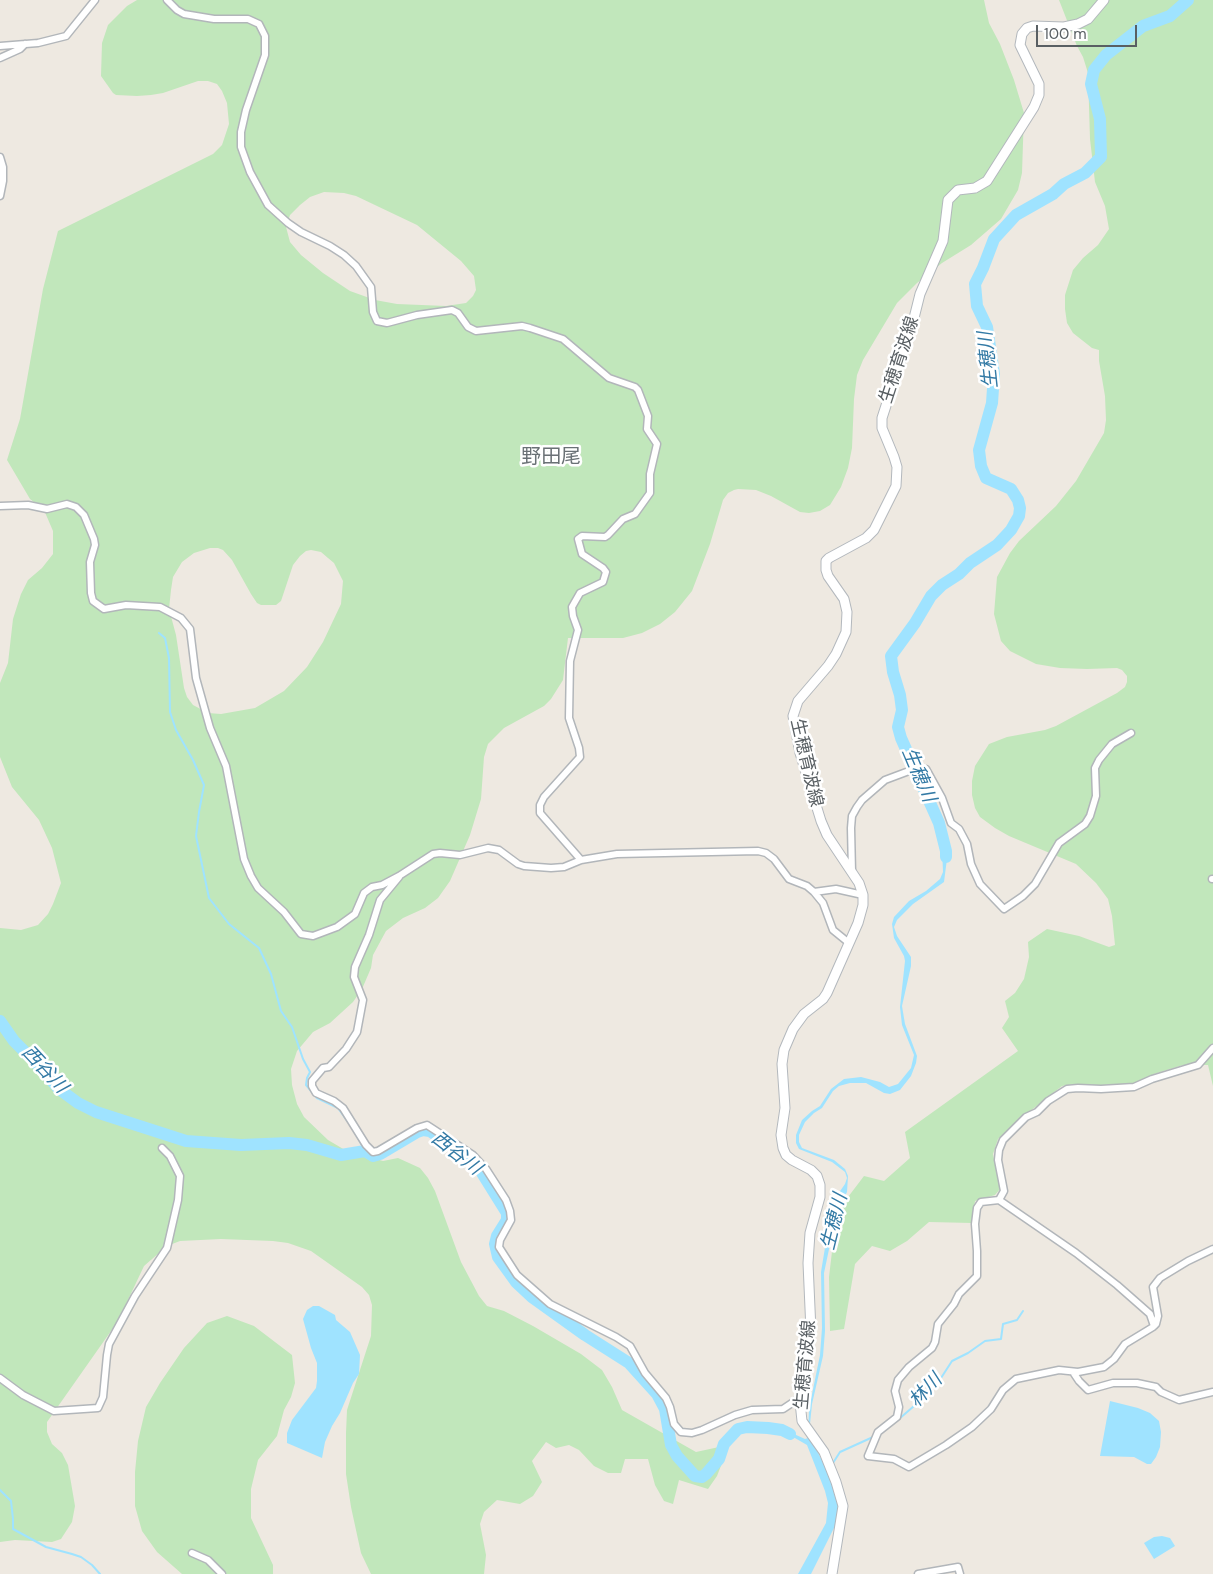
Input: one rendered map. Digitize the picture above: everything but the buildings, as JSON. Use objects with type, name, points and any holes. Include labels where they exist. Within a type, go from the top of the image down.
[{"type":"main road","name":"生穂育波線","points":[[832,1574],[843,1506],[824,1452],[801,1418],[801,1396],[811,1331],[808,1263],[810,1233],[820,1197],[820,1186],[817,1176],[811,1170],[792,1160],[786,1155],[783,1148],[781,1135],[785,1108],[782,1058],[793,1028],[804,1014],[823,999],[863,910],[862,895],[858,883],[820,821],[800,753],[793,716],[798,701],[832,660],[846,632],[847,612],[844,600],[828,576],[826,561],[866,538],[874,530],[896,486],[898,467],[882,428],[882,418],[913,322],[920,294],[943,241],[948,200],[958,190],[975,188],[987,181],[1034,107],[1039,94],[1040,84],[1020,46],[1022,34],[1027,28],[1033,26],[1064,27],[1078,24],[1088,19],[1104,0]]},
{"type":"street","points":[[0,46],[38,43],[66,36],[95,0]]},
{"type":"street","points":[[167,0],[184,14],[214,19],[248,19],[259,24],[265,36],[265,55],[246,110],[241,132],[241,147],[250,172],[268,205],[288,223],[301,232],[330,246],[356,266],[371,287],[373,312],[378,321],[387,323],[417,315],[452,310],[458,313],[468,327],[476,331],[522,326],[554,334],[563,339],[609,378],[635,387],[638,390],[648,416],[647,429],[657,444],[650,474],[650,493],[635,514],[623,519],[605,537],[582,536],[578,539],[582,554],[606,572],[603,582],[580,593],[572,607],[578,635],[570,661],[569,718],[580,754],[578,761],[544,797],[540,805],[540,812],[581,860]]},
{"type":"street","points":[[0,58],[20,49],[25,44]]},
{"type":"street","points":[[0,157],[3,167],[0,196]]},
{"type":"street","points":[[0,506],[28,505],[47,509],[67,504],[76,507],[84,515],[96,545],[90,562],[93,600],[104,609],[126,605],[160,607],[181,618],[190,629],[196,678],[210,728],[226,766],[244,859],[258,888],[278,905],[301,934],[313,936],[337,927],[355,914],[364,893],[372,887],[382,885],[400,876],[433,854],[460,855],[488,848],[499,850],[518,864],[524,866],[564,867],[581,860],[618,854],[758,850],[766,853],[776,861],[789,879],[807,886],[814,892],[826,909],[833,930],[849,943]]},
{"type":"street","points":[[926,769],[942,798],[951,823],[959,829],[967,844],[971,864],[980,884],[1004,909],[1031,888],[1059,843],[1085,824],[1090,816],[1096,796],[1096,768],[1099,760],[1112,744],[1130,733]]},
{"type":"street","points":[[852,872],[851,828],[852,816],[857,807],[862,800],[885,780],[909,772]]},
{"type":"street","points":[[400,876],[380,902],[372,927],[355,967],[354,977],[363,1000],[356,1032],[346,1049],[329,1067],[323,1068],[312,1081],[312,1086],[316,1093],[343,1108],[366,1145],[373,1152],[378,1151],[417,1128],[427,1125],[472,1155],[486,1169],[506,1200],[511,1220],[500,1240],[499,1247],[517,1275],[550,1304],[630,1346],[645,1373],[666,1398],[674,1424],[681,1432],[692,1433],[702,1430],[752,1410],[783,1409],[801,1396]]},
{"type":"street","points":[[814,892],[836,889],[862,895]]},
{"type":"street","points":[[999,1200],[1004,1191],[998,1160],[1000,1145],[1019,1124],[1037,1112],[1048,1101],[1072,1088],[1107,1089],[1138,1086],[1152,1079],[1198,1065],[1213,1048]]},
{"type":"street","points":[[0,1378],[23,1395],[54,1410],[98,1408],[103,1397],[109,1344],[135,1296],[167,1248],[178,1200],[180,1176],[170,1156],[162,1148]]},
{"type":"street","points":[[1154,1326],[1150,1314],[1124,1290],[1076,1253],[999,1200],[981,1202],[977,1208],[975,1224],[976,1279],[959,1294],[954,1304],[938,1324],[932,1348],[899,1379],[895,1391],[899,1408],[897,1417],[877,1434],[868,1456],[894,1459],[909,1467],[946,1446],[972,1427],[990,1409],[1003,1390],[1020,1377],[1059,1370],[1073,1372],[1104,1366],[1114,1358],[1130,1339],[1154,1326],[1158,1316],[1154,1285],[1172,1270],[1213,1249]]},
{"type":"street","points":[[1073,1372],[1079,1382],[1088,1390],[1113,1383],[1137,1383],[1156,1387],[1170,1397],[1179,1400],[1213,1392]]},
{"type":"street","points":[[192,1553],[208,1560],[222,1574]]},
{"type":"street","points":[[918,1574],[958,1567],[960,1574]]},
{"type":"green space","points":[[137,0],[984,0],[989,23],[1000,44],[1014,80],[1024,113],[1022,173],[1018,190],[1001,219],[971,245],[942,263],[917,283],[897,303],[863,360],[857,375],[852,448],[848,468],[841,487],[830,505],[820,511],[800,512],[756,490],[738,489],[728,493],[723,500],[710,544],[692,591],[675,612],[660,624],[642,633],[623,638],[568,638],[563,680],[551,699],[544,706],[504,728],[488,744],[484,757],[481,799],[470,835],[450,881],[438,898],[425,908],[403,918],[386,931],[373,955],[371,968],[362,989],[353,1002],[330,1023],[313,1032],[297,1051],[291,1069],[292,1085],[297,1104],[304,1117],[328,1140],[345,1150],[383,1161],[398,1158],[420,1168],[435,1191],[461,1262],[479,1296],[487,1306],[504,1311],[533,1326],[581,1354],[602,1370],[622,1410],[696,1452],[719,1447],[724,1458],[717,1476],[708,1489],[679,1480],[673,1504],[664,1501],[655,1485],[648,1459],[625,1459],[621,1473],[608,1473],[594,1466],[579,1450],[569,1445],[556,1448],[546,1442],[532,1461],[542,1482],[533,1496],[520,1504],[497,1500],[484,1512],[480,1524],[486,1555],[484,1574],[371,1574],[361,1553],[351,1507],[346,1474],[346,1433],[347,1410],[371,1336],[372,1305],[369,1295],[362,1287],[311,1251],[288,1243],[273,1241],[221,1239],[180,1241],[167,1246],[144,1266],[118,1321],[47,1422],[47,1432],[52,1444],[62,1453],[68,1465],[75,1506],[72,1522],[61,1539],[52,1542],[15,1540],[0,1542],[0,928],[21,930],[38,925],[48,914],[61,883],[52,848],[39,820],[12,787],[0,757],[0,683],[8,663],[13,619],[21,594],[28,580],[42,568],[53,554],[53,531],[44,510],[30,499],[7,460],[20,419],[43,289],[58,231],[213,154],[222,145],[229,124],[227,103],[222,91],[217,84],[208,81],[198,81],[163,93],[151,95],[116,95],[113,93],[101,76],[102,43],[108,25],[127,6]],"holes":[[[324,192],[356,196],[417,225],[461,261],[474,276],[476,290],[473,296],[466,303],[446,306],[397,304],[375,300],[350,291],[323,273],[301,255],[290,242],[286,227],[290,215],[300,205],[310,197]],[[210,548],[223,550],[232,560],[251,594],[257,603],[261,605],[276,605],[281,601],[293,565],[306,551],[321,552],[334,563],[343,581],[341,604],[323,642],[307,667],[284,691],[255,708],[221,714],[208,713],[193,705],[187,697],[176,635],[169,609],[173,577],[182,562],[194,553]]]},
{"type":"green space","points":[[1059,0],[1213,0],[1213,1086],[1208,1065],[1183,1065],[1154,1074],[1136,1084],[1102,1086],[1075,1084],[1062,1086],[998,1139],[993,1154],[1000,1189],[995,1195],[975,1201],[972,1223],[929,1222],[907,1241],[890,1251],[872,1246],[855,1264],[844,1329],[830,1331],[829,1277],[833,1243],[845,1201],[864,1176],[884,1181],[910,1158],[905,1132],[1018,1051],[1002,1028],[1009,1017],[1005,1001],[1015,993],[1024,979],[1029,957],[1028,942],[1047,929],[1079,936],[1109,947],[1115,945],[1108,899],[1096,883],[1076,864],[1009,836],[995,828],[980,817],[975,808],[972,795],[975,766],[989,744],[1007,737],[1056,726],[1117,693],[1125,687],[1127,682],[1127,676],[1122,670],[1117,668],[1060,668],[1036,664],[1010,651],[1001,641],[994,614],[997,577],[1010,553],[1019,541],[1056,506],[1076,481],[1104,433],[1106,420],[1099,350],[1092,348],[1073,333],[1067,323],[1065,309],[1065,295],[1073,270],[1098,245],[1109,229],[1105,206],[1095,182],[1090,139],[1088,73]]},
{"type":"green space","points":[[227,1316],[254,1326],[292,1355],[295,1383],[291,1397],[284,1410],[277,1436],[258,1460],[251,1489],[251,1518],[273,1565],[273,1574],[182,1574],[157,1552],[142,1531],[135,1506],[135,1472],[138,1441],[146,1407],[184,1348],[207,1323]]},
{"type":"water","name":"生穂川","points":[[945,837],[948,851],[944,882],[913,904],[897,920],[894,927],[897,936],[911,957],[911,966],[902,1006],[905,1024],[917,1056],[911,1076],[900,1090],[890,1094],[884,1093],[866,1083],[850,1083],[839,1086],[833,1091],[822,1108],[805,1122],[799,1135],[799,1142],[802,1148],[834,1160],[845,1169],[848,1176],[847,1192],[845,1196],[840,1196],[838,1201],[824,1273],[825,1331],[823,1356],[812,1404],[810,1424],[812,1441],[831,1478],[839,1508],[837,1522],[811,1574],[798,1574],[826,1523],[828,1503],[807,1445],[788,1434],[775,1430],[776,1428],[785,1430],[805,1439],[808,1438],[809,1409],[820,1355],[822,1328],[821,1272],[832,1205],[847,1178],[845,1172],[832,1162],[799,1149],[796,1143],[796,1135],[802,1120],[820,1106],[831,1089],[844,1079],[861,1077],[880,1082],[889,1087],[898,1084],[911,1068],[914,1055],[902,1025],[900,1007],[905,961],[894,938],[892,924],[894,917],[909,901],[926,891],[940,879],[943,872],[942,847]]},
{"type":"water","points":[[313,1306],[319,1306],[335,1315],[336,1320],[350,1332],[360,1355],[359,1374],[332,1426],[325,1442],[322,1458],[287,1443],[287,1433],[292,1420],[316,1388],[317,1363],[303,1319],[307,1310]]},
{"type":"water","points":[[1110,1401],[1138,1408],[1150,1413],[1159,1421],[1161,1432],[1160,1447],[1151,1464],[1147,1464],[1134,1457],[1100,1456]]},
{"type":"water","points":[[1154,1537],[1170,1538],[1175,1546],[1154,1559],[1144,1543]]},
{"type":"waterway","name":"生穂川","points":[[946,857],[939,823],[901,738],[898,727],[902,710],[891,656],[915,623],[931,596],[970,563],[997,545],[1011,530],[1019,516],[1018,500],[1011,489],[986,478],[981,466],[979,450],[992,403],[994,374],[987,327],[977,306],[975,284],[994,239],[1016,215],[1053,194],[1064,184],[1085,173],[1101,157],[1100,119],[1091,84],[1094,70],[1106,55],[1143,26],[1170,16],[1188,0]]},
{"type":"waterway","points":[[159,633],[165,638],[169,658],[170,712],[176,730],[193,760],[204,785],[196,836],[209,898],[229,924],[259,948],[271,974],[281,1011],[292,1027],[303,1059],[310,1072],[306,1085],[317,1098],[338,1108],[348,1122]]},
{"type":"waterway","name":"西谷川","points":[[0,1021],[14,1041],[59,1089],[78,1103],[96,1112],[186,1141],[241,1145],[289,1143],[307,1145],[341,1155],[365,1151],[373,1156],[380,1154],[417,1132],[423,1130],[430,1131],[468,1157],[479,1168],[507,1213],[507,1220],[497,1236],[495,1244],[498,1257],[516,1282],[532,1297],[585,1335],[629,1363],[657,1394],[665,1409],[671,1445],[677,1456],[695,1476],[702,1477],[706,1474],[719,1459],[724,1444],[738,1429],[747,1427],[768,1428],[782,1430],[790,1434]]},
{"type":"waterway","points":[[357,1136],[365,1151]]},
{"type":"waterway","name":"林川","points":[[899,1419],[914,1406],[929,1387],[941,1378],[952,1361],[985,1341],[1001,1339],[1003,1324],[1017,1320],[1023,1311]]},
{"type":"waterway","name":"林川","points":[[833,1463],[840,1452],[873,1437]]},
{"type":"waterway","points":[[0,1490],[11,1501],[13,1529],[46,1547],[81,1557],[100,1574]]},
{"type":"district","name":"野田尾","points":[[551,458]]}]
